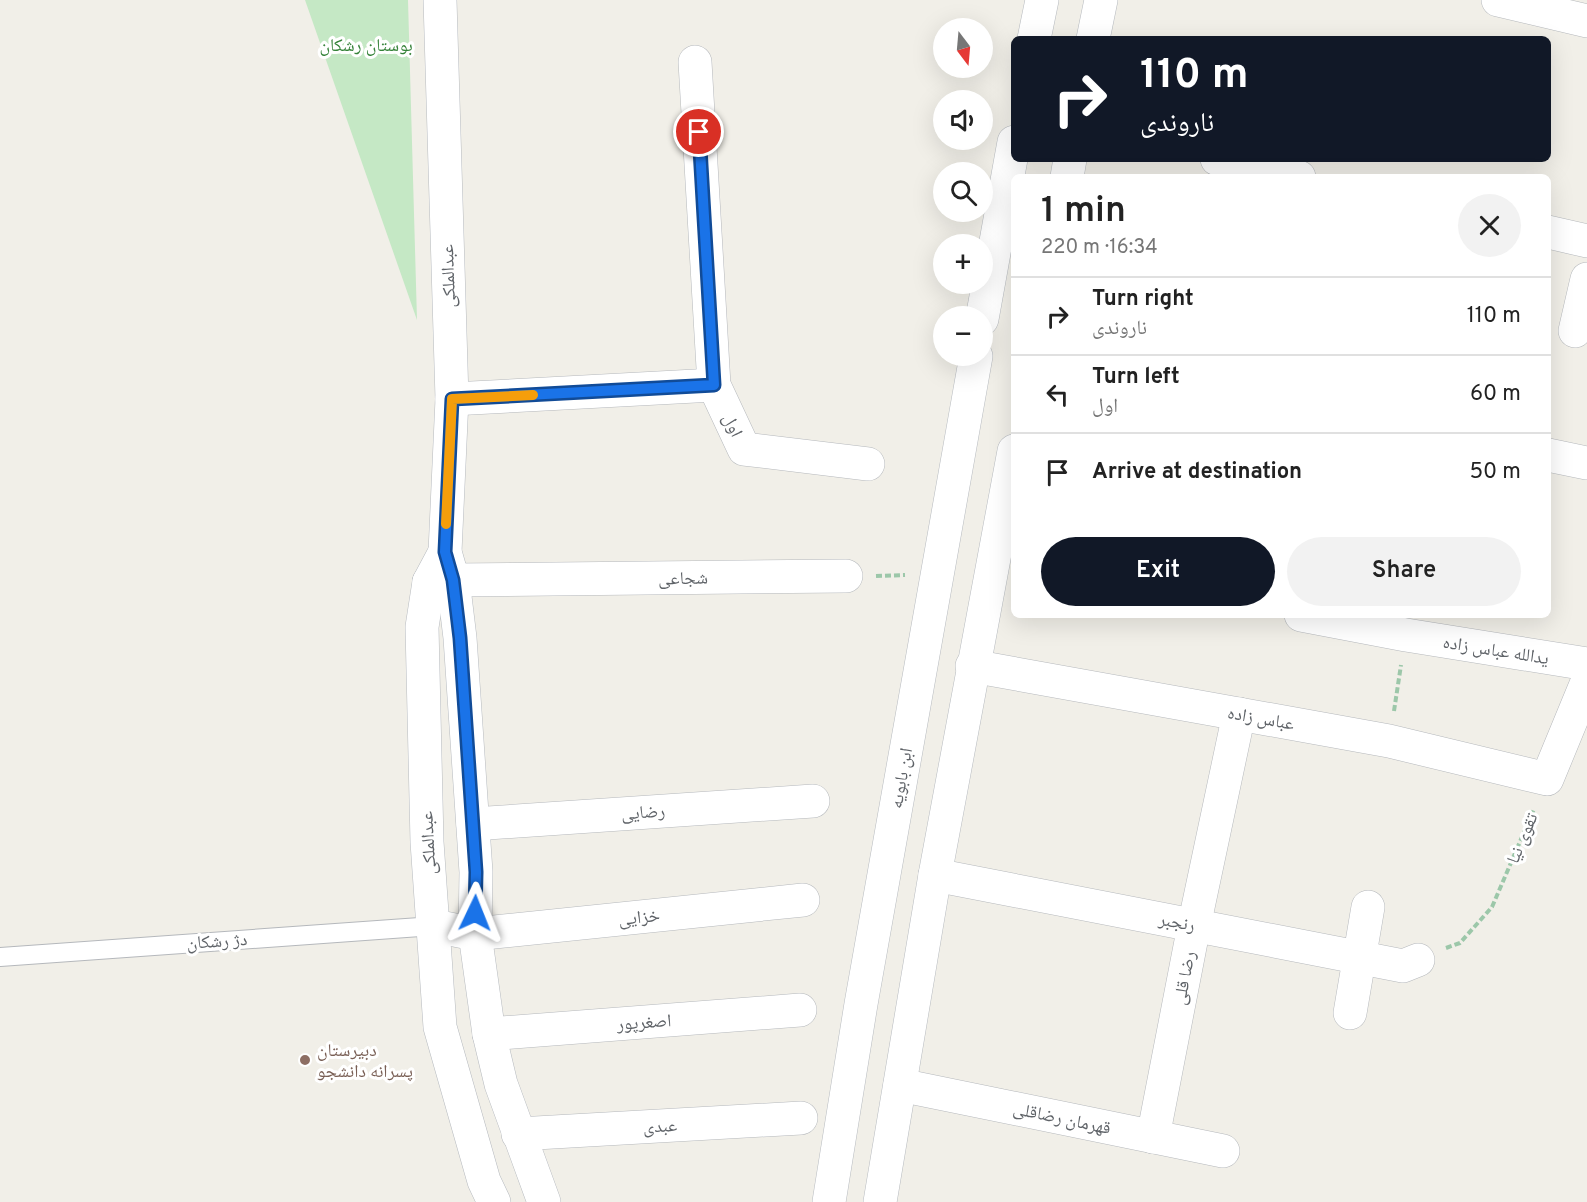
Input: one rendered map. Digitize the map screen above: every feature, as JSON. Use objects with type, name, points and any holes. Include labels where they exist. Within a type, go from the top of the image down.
[{"type":"street","name":"عبدالملکی","points":[[440,0],[452,399],[442,572],[422,627],[427,842],[440,1027],[484,1181],[494,1202]]},
{"type":"street","points":[[1035,36],[1042,0]]},
{"type":"street","points":[[1094,36],[1101,0]]},
{"type":"street","points":[[1499,0],[1587,21]]},
{"type":"street","name":"اول","points":[[695,62],[714,385],[744,449],[868,464]]},
{"type":"street","points":[[984,306],[1011,159]]},
{"type":"street","points":[[1230,162],[1283,174]]},
{"type":"street","points":[[1551,233],[1587,241]]},
{"type":"street","points":[[1575,331],[1587,279]]},
{"type":"street","name":"ابن بابویه","points":[[829,1202],[865,982],[974,366]]},
{"type":"street","points":[[452,399],[714,385]]},
{"type":"street","points":[[1551,456],[1587,463]]},
{"type":"street","points":[[880,1202],[972,666],[1011,466]]},
{"type":"street","name":"عبدالملکی","points":[[442,572],[460,638],[476,872],[475,934],[489,1034],[501,1084],[544,1202]]},
{"type":"street","name":"شجاعی","points":[[442,572],[846,576]]},
{"type":"street","name":"یدالله عباس زاده","points":[[1318,618],[1406,635],[1587,664]]},
{"type":"street","name":"عباس زاده","points":[[972,666],[1389,741],[1547,779]]},
{"type":"street","points":[[1547,779],[1587,682]]},
{"type":"street","name":"رضا قلی","points":[[1153,1137],[1194,926],[1239,714]]},
{"type":"street","name":"رضایی","points":[[473,824],[813,801]]},
{"type":"street","name":"رنجبر","points":[[935,875],[1403,966],[1418,960]]},
{"type":"street","name":"خزایی","points":[[434,926],[475,934],[803,900]]},
{"type":"street","points":[[1350,1013],[1368,907]]},
{"type":"street","name":"اصغرپور","points":[[489,1034],[800,1010]]},
{"type":"street","name":"قهرمان رضاقلی","points":[[900,1085],[1223,1151]]},
{"type":"street","name":"عبدی","points":[[518,1134],[801,1118]]},
{"type":"lane","name":"دژ رشکان","points":[[0,957],[434,926]]},
{"type":"path","points":[[846,576],[937,575]]},
{"type":"path","points":[[1389,741],[1406,635]]},
{"type":"path","name":"تقوی نیا","points":[[1418,960],[1460,943],[1492,907],[1547,779]]},
{"type":"green space","name":"بوستان رشکان","points":[[305,0],[408,0],[417,320]]},
{"type":"slow traffic","points":[[446,524],[452,399],[533,395]]},
{"type":"place","name":"دبیرستان پسرانه دانشجو","points":[[305,1060]]},
{"type":"route","points":[[475,913],[476,872],[460,638],[453,580],[445,552],[452,399],[714,385],[699,132]]}]
